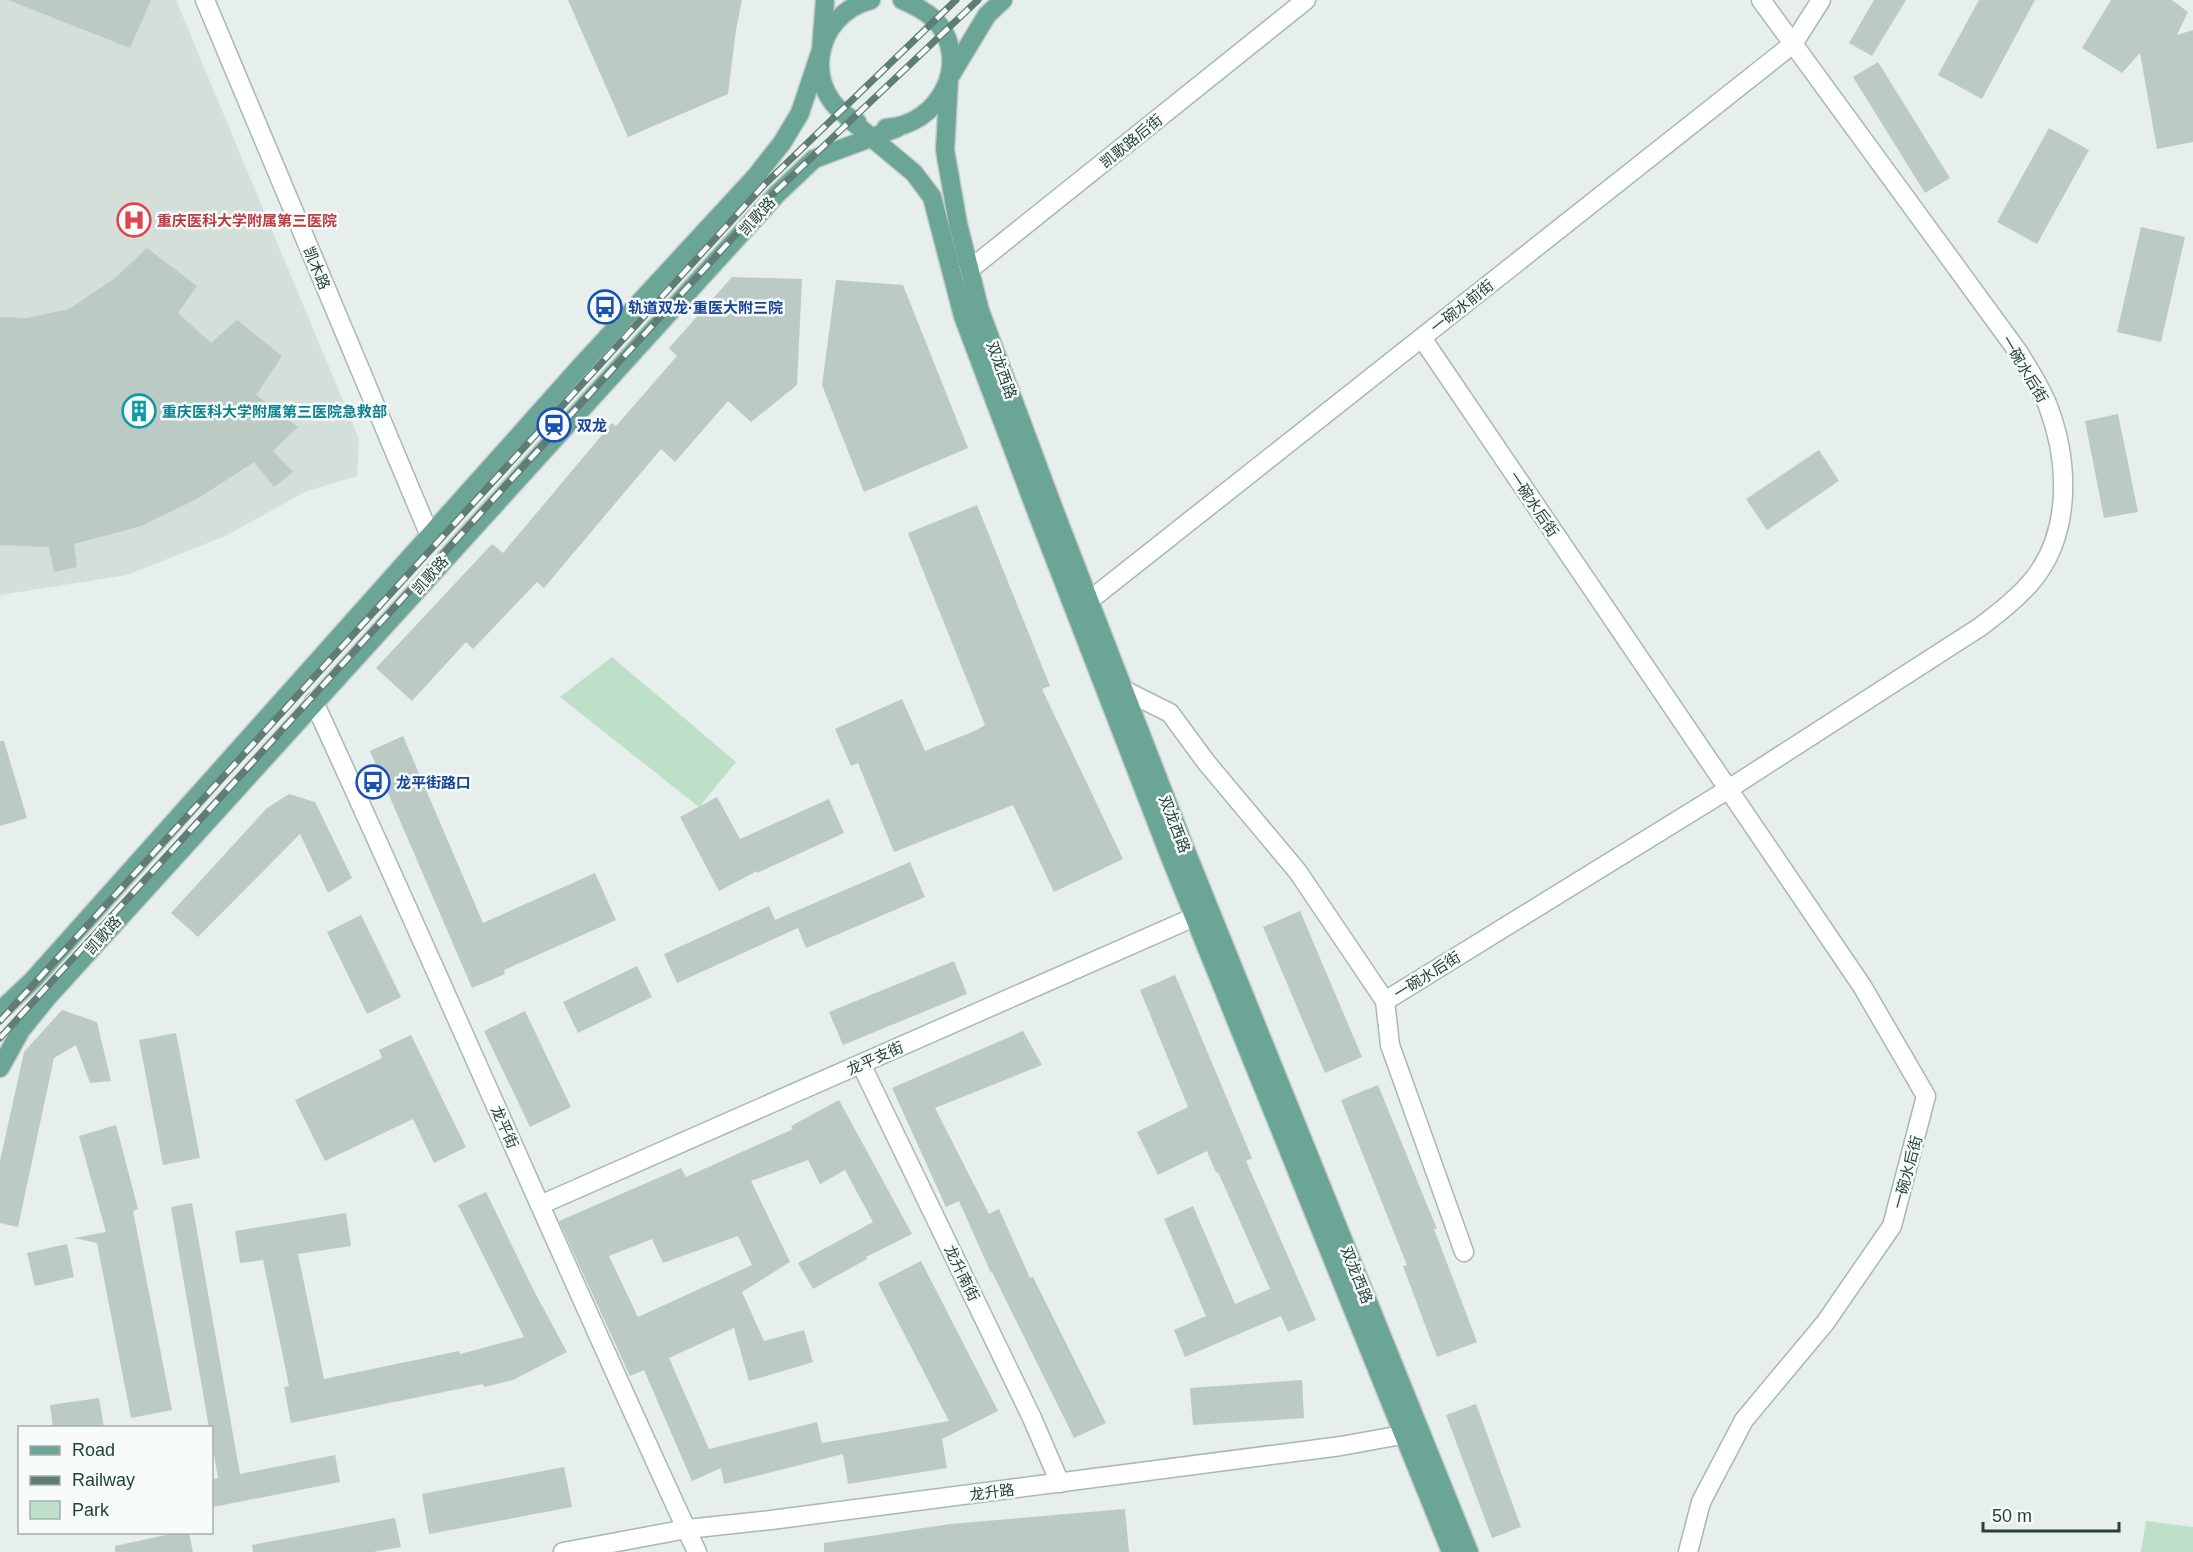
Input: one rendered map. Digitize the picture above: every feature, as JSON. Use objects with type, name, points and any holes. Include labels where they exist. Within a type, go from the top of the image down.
[{"type":"main road","points":[[821,50],[825,0]]},
{"type":"main road","points":[[821,50],[828,31],[842,14],[860,3],[872,0]]},
{"type":"main road","name":"双龙西路","points":[[902,0],[920,7],[935,21],[946,38],[951,58],[945,150],[962,276],[963,316],[1037,513],[1412,1433],[1469,1552]]},
{"type":"main road","points":[[949,78],[987,15],[1003,0]]},
{"type":"main road","name":"凯歌路","points":[[0,1011],[32,981],[580,367],[756,176],[782,143],[800,113],[821,50]]},
{"type":"main road","name":"双龙西路","points":[[821,50],[820,70],[824,88],[834,104],[914,173],[932,196],[962,276],[980,311],[1124,690],[1202,914]]},
{"type":"main road","name":"凯歌路","points":[[0,1068],[21,1030],[46,999],[777,194],[814,159],[915,122],[930,111],[942,96],[949,78]]},
{"type":"main road","points":[[848,118],[880,129],[897,128]]},
{"type":"main road","name":"双龙西路","points":[[1412,1433],[1451,1552]]},
{"type":"street","name":"凯木路","points":[[206,0],[430,536]]},
{"type":"street","name":"凯歌路后街","points":[[962,276],[1306,0]]},
{"type":"street","name":"一碗水后街","points":[[1124,690],[1170,713],[1206,762],[1298,872],[1385,1001],[1728,790],[1980,627],[2010,605],[2033,579],[2050,551],[2063,509],[2062,452],[2048,404],[2019,353],[1761,0]]},
{"type":"street","name":"一碗水前街","points":[[1090,600],[1793,44],[1821,0]]},
{"type":"street","name":"一碗水后街","points":[[1422,338],[1862,986],[1926,1096],[1892,1226],[1825,1323],[1744,1420],[1701,1502],[1689,1552]]},
{"type":"street","name":"龙平街","points":[[314,702],[698,1552]]},
{"type":"street","name":"龙平支街","points":[[540,1205],[1202,914]]},
{"type":"street","points":[[1385,1001],[1390,1045],[1464,1252]]},
{"type":"street","name":"龙升南街","points":[[861,1064],[1032,1418],[1060,1483]]},
{"type":"street","name":"龙升路","points":[[563,1552],[687,1529],[1341,1446],[1412,1433]]},
{"type":"shaded area","name":"重庆医科大学附属第三医院","points":[[0,0],[176,0],[359,439],[357,476],[307,491],[225,536],[127,575],[0,595]]},
{"type":"green space","points":[[612,657],[736,762],[699,807],[560,697]]},
{"type":"green space","points":[[2146,1521],[2193,1527],[2193,1552],[2141,1552]]},
{"type":"building","points":[[8,0],[151,0],[130,48]]},
{"type":"building","points":[[568,0],[742,0],[728,94],[628,137]]},
{"type":"building","points":[[1874,0],[1906,0],[1872,56],[1849,43]]},
{"type":"building","points":[[1979,0],[2035,0],[1982,99],[1938,75]]},
{"type":"building","points":[[2111,0],[2172,0],[2188,12],[2177,35],[2193,30],[2193,142],[2157,149],[2140,53],[2122,73],[2082,48]]},
{"type":"building","points":[[1878,62],[1950,178],[1925,193],[1853,77]]},
{"type":"building","points":[[2049,128],[2089,150],[2037,244],[1997,222]]},
{"type":"building","points":[[2141,227],[2185,237],[2161,342],[2117,332]]},
{"type":"building","name":"重庆医科大学附属第三医院急救部","points":[[147,248],[197,286],[178,313],[211,343],[237,320],[282,356],[256,395],[298,427],[273,451],[293,472],[274,487],[254,462],[197,499],[141,526],[74,544],[77,567],[54,572],[49,547],[0,545],[0,317],[27,318],[69,309],[115,278]]},
{"type":"building","points":[[732,277],[802,279],[797,385],[751,422],[728,401],[675,462],[661,449],[544,588],[537,582],[473,649],[466,642],[412,701],[376,668],[492,544],[503,553],[612,423],[616,426],[677,356],[669,348]]},
{"type":"building","points":[[836,280],[903,285],[968,448],[864,492],[822,385]]},
{"type":"building","points":[[2118,414],[2138,512],[2104,518],[2085,421]]},
{"type":"building","points":[[1819,450],[1839,481],[1767,530],[1746,499]]},
{"type":"building","points":[[977,505],[1050,686],[1042,689],[1123,859],[1054,892],[1013,805],[894,852],[858,763],[851,766],[835,729],[902,699],[925,751],[985,725],[908,533]]},
{"type":"building","points":[[403,736],[483,923],[595,873],[616,920],[504,970],[505,974],[472,988],[370,751]]},
{"type":"building","points":[[0,741],[4,741],[27,818],[0,826]]},
{"type":"building","points":[[289,794],[315,802],[352,878],[328,893],[300,834],[198,937],[171,913],[267,808]]},
{"type":"building","points":[[717,797],[740,839],[829,799],[844,833],[757,873],[757,871],[719,891],[680,817]]},
{"type":"building","points":[[910,862],[925,897],[806,948],[798,928],[677,983],[664,954],[769,906],[775,920]]},
{"type":"building","points":[[1300,911],[1362,1057],[1325,1073],[1263,927]]},
{"type":"building","points":[[361,915],[401,997],[367,1014],[327,932]]},
{"type":"building","points":[[954,961],[967,994],[843,1045],[829,1012]]},
{"type":"building","points":[[637,966],[652,997],[578,1033],[563,1002]]},
{"type":"building","points":[[1175,975],[1252,1158],[1246,1161],[1316,1320],[1288,1332],[1281,1316],[1185,1357],[1174,1330],[1206,1316],[1164,1219],[1193,1206],[1235,1304],[1270,1289],[1207,1151],[1158,1175],[1137,1132],[1188,1107],[1140,990]]},
{"type":"building","points":[[62,1010],[97,1022],[111,1081],[90,1083],[76,1045],[54,1058],[18,1227],[0,1223],[0,1161],[24,1052]]},
{"type":"building","points":[[525,1011],[571,1107],[530,1127],[484,1031]]},
{"type":"building","points":[[1023,1031],[1042,1065],[935,1108],[989,1214],[999,1209],[1030,1278],[1033,1277],[1106,1423],[1074,1438],[991,1273],[959,1201],[946,1207],[892,1088]]},
{"type":"building","points":[[176,1033],[200,1158],[163,1165],[139,1040]]},
{"type":"building","points":[[411,1035],[466,1147],[434,1163],[413,1119],[325,1161],[295,1100],[382,1058],[379,1050]]},
{"type":"building","points":[[1378,1085],[1437,1229],[1434,1229],[1477,1342],[1437,1357],[1403,1266],[1407,1265],[1341,1100]]},
{"type":"building","points":[[839,1100],[912,1234],[866,1257],[867,1259],[813,1289],[798,1263],[873,1222],[845,1170],[820,1184],[808,1160],[751,1181],[790,1262],[742,1292],[764,1341],[804,1330],[813,1362],[749,1381],[734,1328],[669,1358],[709,1449],[817,1422],[822,1443],[949,1421],[878,1283],[921,1261],[998,1411],[942,1439],[947,1468],[848,1484],[843,1454],[724,1484],[721,1468],[692,1481],[644,1370],[630,1376],[559,1221],[681,1168],[686,1177],[793,1129],[791,1126]],"holes":[[[738,1236],[752,1265],[638,1317],[609,1256],[652,1239],[663,1263]]]},
{"type":"building","points":[[116,1125],[138,1209],[133,1211],[172,1410],[131,1418],[97,1243],[74,1238],[106,1232],[79,1136]]},
{"type":"building","points":[[486,1192],[534,1291],[567,1352],[513,1380],[291,1423],[284,1387],[289,1386],[263,1260],[240,1263],[235,1231],[346,1213],[351,1246],[298,1254],[324,1379],[459,1351],[460,1354],[524,1337],[458,1205]]},
{"type":"building","points":[[192,1203],[240,1474],[335,1455],[340,1482],[213,1507],[213,1479],[218,1478],[213,1449],[213,1426],[209,1426],[171,1207]]},
{"type":"building","points":[[67,1244],[74,1277],[35,1286],[27,1253]]},
{"type":"building","points":[[1302,1380],[1304,1418],[1193,1425],[1190,1388]]},
{"type":"building","points":[[99,1398],[104,1426],[53,1426],[50,1405]]},
{"type":"building","points":[[1476,1404],[1521,1527],[1492,1538],[1446,1415]]},
{"type":"building","points":[[564,1467],[572,1507],[429,1534],[422,1494]]},
{"type":"building","points":[[1125,1509],[1129,1552],[824,1552],[824,1543],[950,1524]]},
{"type":"building","points":[[395,1518],[401,1547],[373,1552],[253,1552],[252,1545]]},
{"type":"building","points":[[170,1534],[189,1534],[193,1552],[115,1552],[115,1546]]},
{"type":"railway","points":[[0,1021],[764,185],[956,0]]},
{"type":"railway","points":[[0,1038],[772,195],[978,0]]},
{"type":"place","name":"重庆医科大学附属第三医院","points":[[134,220]]},
{"type":"place","name":"轨道双龙·重医大附三院","points":[[605,307]]},
{"type":"place","name":"重庆医科大学附属第三医院急救部","points":[[139,411]]},
{"type":"place","name":"双龙","points":[[554,425]]},
{"type":"place","name":"龙平街路口","points":[[373,782]]}]
